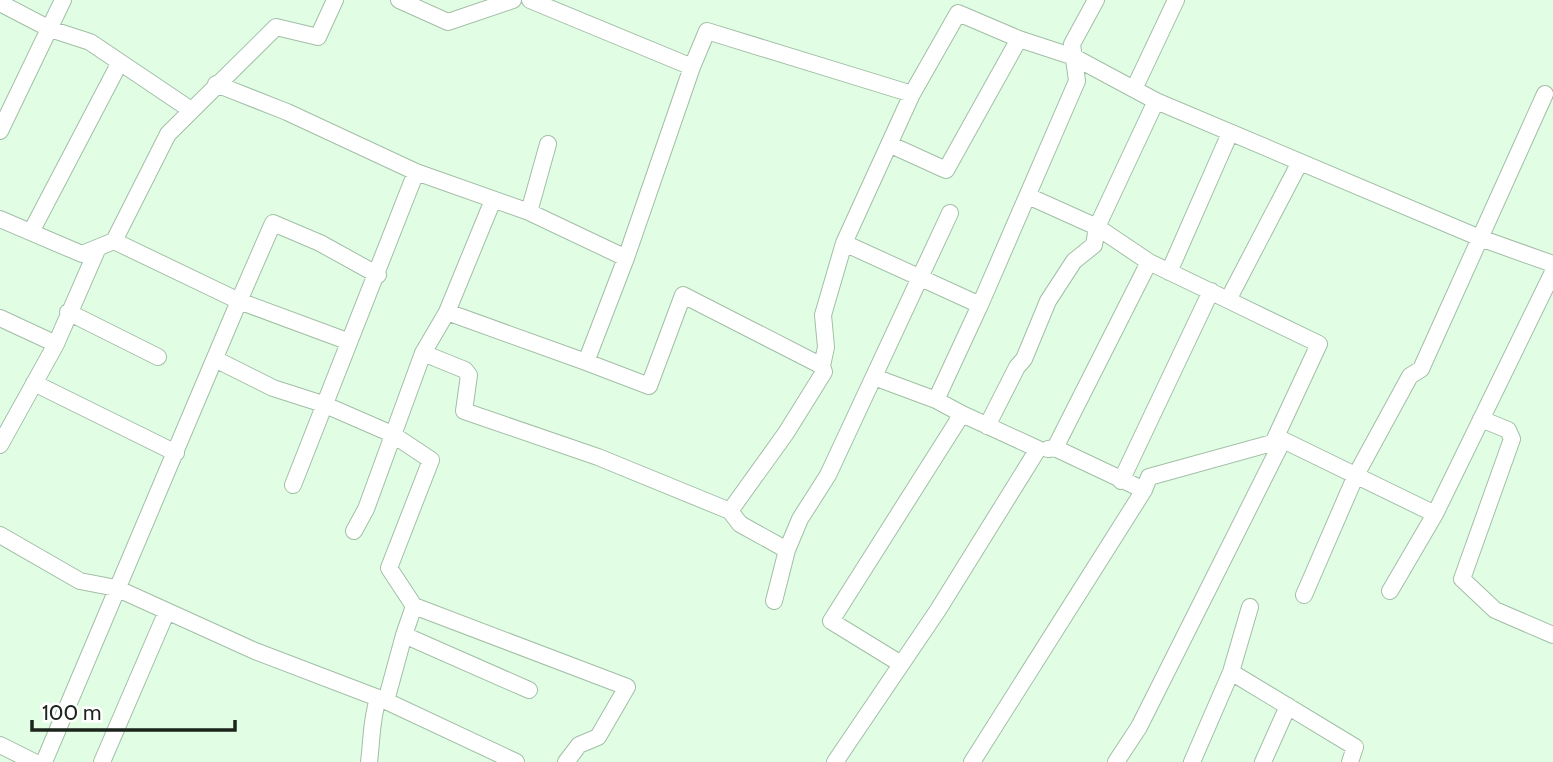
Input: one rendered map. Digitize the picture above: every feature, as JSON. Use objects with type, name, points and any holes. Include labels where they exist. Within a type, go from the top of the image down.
[{"type":"street","points":[[0,131],[63,0]]},
{"type":"street","points":[[0,219],[82,254],[114,241],[168,134],[276,27],[318,37],[335,0]]},
{"type":"street","points":[[399,0],[448,22],[513,0]]},
{"type":"street","points":[[530,0],[692,67]]},
{"type":"street","points":[[936,400],[1077,82],[1072,44],[1092,7],[1076,0]]},
{"type":"street","points":[[1134,89],[1176,0]]},
{"type":"street","points":[[0,3],[50,29],[90,42],[191,110]]},
{"type":"street","points":[[730,511],[786,433],[824,372],[822,366],[826,347],[823,315],[844,243],[912,94],[958,13],[1019,39],[1074,57],[1156,101],[1480,238],[1553,264]]},
{"type":"street","points":[[586,362],[707,32],[912,94]]},
{"type":"street","points":[[891,145],[946,170],[1019,39]]},
{"type":"street","points":[[31,232],[119,64]]},
{"type":"street","points":[[216,84],[288,112],[416,172],[529,212],[626,258]]},
{"type":"street","points":[[1304,595],[1356,475],[1410,376],[1420,369],[1545,94]]},
{"type":"street","points":[[987,426],[1017,367],[1024,359],[1048,302],[1074,261],[1094,245],[1097,227],[1156,101]]},
{"type":"street","points":[[1169,272],[1230,132]]},
{"type":"street","points":[[529,212],[548,144]]},
{"type":"street","points":[[1228,300],[1300,162]]},
{"type":"street","points":[[293,485],[347,341],[378,275],[416,172]]},
{"type":"street","points":[[1028,197],[1097,227],[1149,262],[1319,344],[1278,442],[1139,727],[1116,762]]},
{"type":"street","points":[[354,531],[366,509],[423,353],[447,312],[494,200]]},
{"type":"street","points":[[775,601],[787,550],[800,519],[828,475],[950,213]]},
{"type":"street","points":[[44,762],[273,223],[320,243],[378,275]]},
{"type":"street","points":[[114,241],[239,301],[347,341]]},
{"type":"street","points":[[844,243],[980,305]]},
{"type":"street","points":[[0,444],[56,344],[97,250]]},
{"type":"street","points":[[1055,448],[1149,262]]},
{"type":"street","points":[[1390,591],[1435,513],[1553,272]]},
{"type":"street","points":[[1121,481],[1211,292]]},
{"type":"street","points":[[447,312],[649,386],[683,295],[822,366]]},
{"type":"street","points":[[68,312],[158,357]]},
{"type":"street","points":[[0,318],[56,344]]},
{"type":"street","points":[[423,353],[465,370],[469,375],[464,411],[598,457],[730,511],[740,524],[787,550]]},
{"type":"street","points":[[217,360],[273,388],[323,404],[392,433],[431,460],[389,568],[414,606],[626,687],[598,737],[579,745],[566,762]]},
{"type":"street","points":[[874,377],[936,400],[1038,449],[1055,448],[1144,490]]},
{"type":"street","points":[[34,383],[176,453]]},
{"type":"street","points":[[901,664],[831,621],[962,414]]},
{"type":"street","points":[[1481,419],[1508,430],[1513,439],[1462,579],[1495,610],[1553,635]]},
{"type":"street","points":[[972,762],[1144,490],[1149,477],[1278,442],[1435,513]]},
{"type":"street","points":[[835,762],[1038,449]]},
{"type":"street","points":[[0,536],[80,582],[116,588],[255,651],[382,700],[516,762]]},
{"type":"street","points":[[369,762],[373,732],[370,722],[382,700],[414,606]]},
{"type":"street","points":[[1192,762],[1231,672],[1250,607]]},
{"type":"street","points":[[103,762],[167,611]]},
{"type":"street","points":[[404,635],[529,690]]},
{"type":"street","points":[[1231,672],[1354,747],[1350,762]]},
{"type":"street","points":[[1263,762],[1288,706]]},
{"type":"street","points":[[0,745],[34,762]]}]
